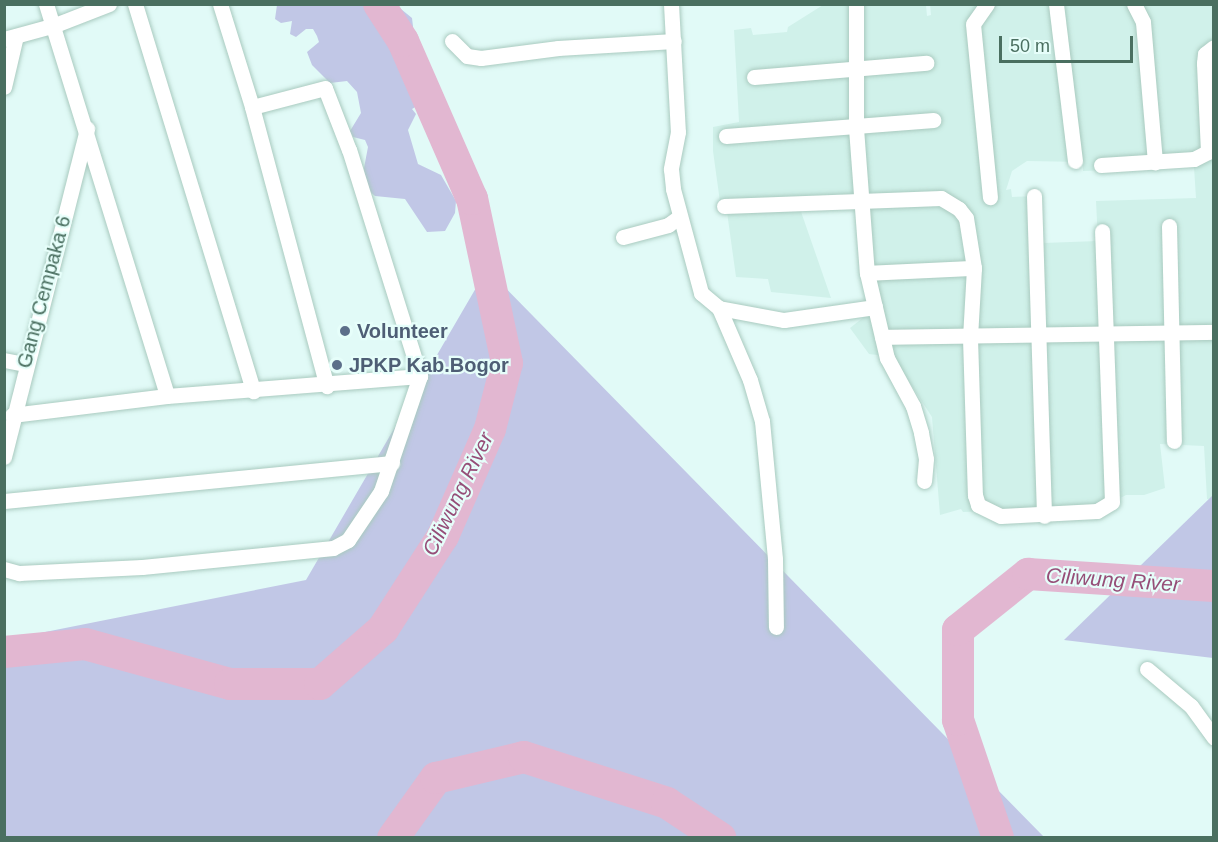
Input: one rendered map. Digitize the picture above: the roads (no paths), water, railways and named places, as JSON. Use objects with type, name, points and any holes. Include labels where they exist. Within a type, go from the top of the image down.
[{"type":"street","points":[[46,4],[87,128],[167,396]]},
{"type":"street","points":[[4,87],[10,37],[55,26],[109,4]]},
{"type":"street","points":[[135,4],[254,391]]},
{"type":"street","points":[[220,4],[252,107],[327,386]]},
{"type":"street","points":[[671,4],[678,132],[671,169],[680,217],[701,293],[719,308],[750,380],[762,421],[775,559],[776,627]]},
{"type":"street","points":[[856,4],[856,128],[867,273],[887,358],[915,415],[926,459],[924,481]]},
{"type":"street","points":[[987,4],[973,24],[990,197]]},
{"type":"street","points":[[1056,4],[1074,161]]},
{"type":"street","points":[[1134,4],[1143,22],[1155,162]]},
{"type":"street","points":[[453,41],[467,56],[482,58],[558,48],[674,41]]},
{"type":"street","points":[[1101,165],[1194,159],[1208,152],[1204,63],[1205,54],[1214,47]]},
{"type":"street","points":[[754,77],[926,63]]},
{"type":"street","points":[[4,569],[19,573],[142,567],[333,548],[348,540],[367,513],[392,463],[420,376],[349,150],[325,88],[318,87],[252,107]]},
{"type":"street","points":[[726,136],[856,128],[933,120]]},
{"type":"street","name":"Gang Cempaka 6","points":[[4,457],[12,415],[87,128]]},
{"type":"street","points":[[1034,196],[1036,336],[1044,516]]},
{"type":"street","points":[[724,206],[860,198],[941,198],[966,218],[974,268],[970,338],[978,505],[1001,516],[1044,516],[1097,511],[1112,502],[1102,231]]},
{"type":"street","points":[[623,237],[668,225],[680,217]]},
{"type":"street","points":[[1169,226],[1174,441]]},
{"type":"street","points":[[867,273],[974,268]]},
{"type":"street","points":[[719,308],[784,320],[875,307]]},
{"type":"street","points":[[882,337],[970,338],[1214,332]]},
{"type":"street","points":[[4,360],[25,364]]},
{"type":"street","points":[[12,415],[167,396],[327,386],[420,376]]},
{"type":"street","points":[[4,501],[392,463]]},
{"type":"street","points":[[1147,669],[1191,706],[1214,738]]},
{"type":"waterway","name":"Ciliwung River","points":[[4,652],[85,644],[230,684],[320,684],[383,629],[443,536],[490,429],[507,363],[472,199],[403,41],[379,4]]},
{"type":"waterway","name":"Ciliwung River","points":[[998,838],[958,720],[958,630],[1028,574],[1214,586]]},
{"type":"waterway","name":"Ciliwung River","points":[[393,838],[436,778],[524,757],[667,803],[720,838]]},
{"type":"place","name":"Volunteer","points":[[345,331]]},
{"type":"place","name":"JPKP Kab.Bogor","points":[[337,365]]}]
